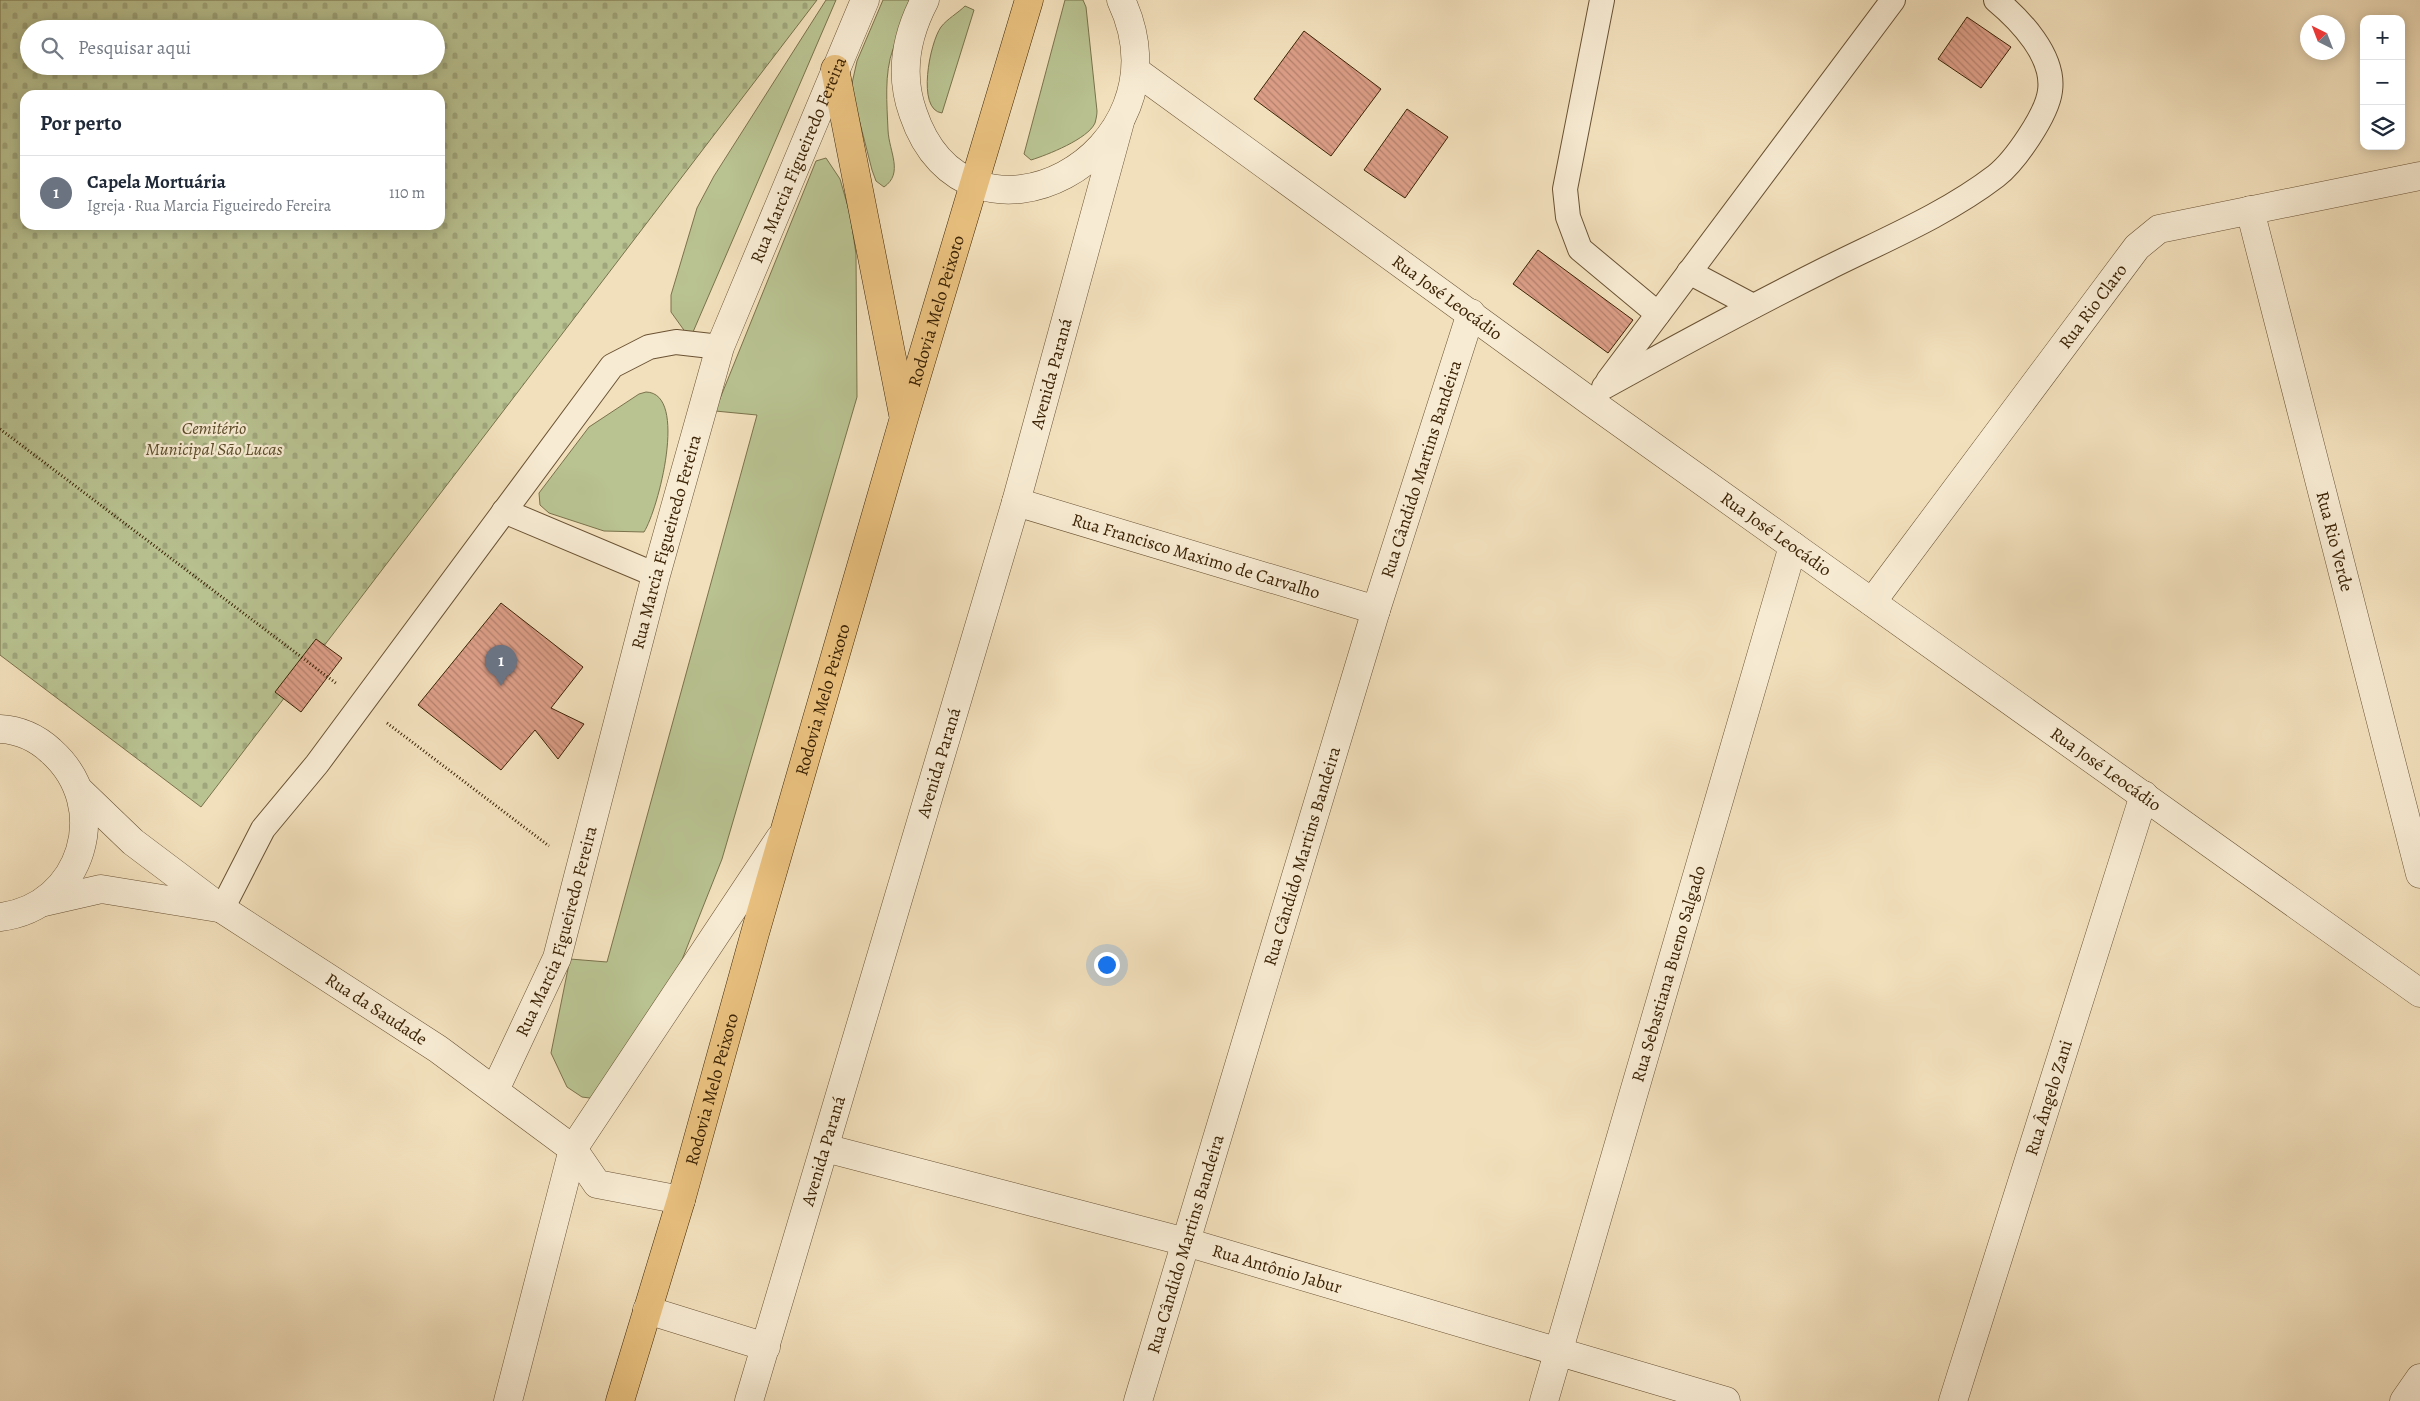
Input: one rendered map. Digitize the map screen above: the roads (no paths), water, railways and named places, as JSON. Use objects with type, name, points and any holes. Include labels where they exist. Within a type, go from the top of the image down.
[{"type":"main road","name":"Rodovia Melo Peixoto","points":[[620,1401],[681,1200],[784,833],[904,418],[1029,0]]},
{"type":"main road","points":[[835,69],[904,418]]},
{"type":"street","name":"Rua Marcia Figueiredo Fereira","points":[[495,1090],[557,958],[656,575],[720,347],[865,0]]},
{"type":"street","points":[[926,0],[910,34],[906,56],[908,100],[922,134],[939,158],[973,186],[1008,190],[1058,179],[1087,161],[1100,150],[1120,122],[1130,98],[1136,71],[1135,44],[1129,18],[1121,0]]},
{"type":"street","name":"Rua José Leocádio","points":[[1136,71],[1793,546],[2420,993]]},
{"type":"street","name":"Avenida Paraná","points":[[749,1401],[1016,502],[1120,122]]},
{"type":"street","name":"Rua Rio Claro","points":[[1872,602],[2137,247],[2159,229],[2420,176]]},
{"type":"street","name":"Rua Rio Verde","points":[[2250,210],[2420,874]]},
{"type":"street","name":"Rua Cândido Martins Bandeira","points":[[1138,1401],[1376,610],[1471,313]]},
{"type":"street","name":"Rua Francisco Maximo de Carvalho","points":[[1016,502],[1376,610]]},
{"type":"street","name":"Rua Sebastiana Bueno Salgado","points":[[1544,1401],[1793,546]]},
{"type":"street","points":[[3,726],[40,741],[64,763],[80,791],[85,822],[81,853],[66,880],[43,902]]},
{"type":"street","name":"Rua da Saudade","points":[[80,791],[133,842],[222,909],[438,1049],[573,1149],[597,1184],[681,1200]]},
{"type":"street","name":"Rua Ângelo Zani","points":[[1953,1401],[2144,795]]},
{"type":"street","points":[[508,1401],[573,1149],[784,833]]},
{"type":"street","points":[[0,917],[16,915],[43,902],[101,889],[222,909]]},
{"type":"street","name":"Rua Antônio Jabur","points":[[825,1148],[1186,1242],[1559,1350],[1726,1401]]},
{"type":"street","points":[[647,1310],[766,1347]]},
{"type":"street","points":[[2404,1401],[2420,1378]]},
{"type":"lane","points":[[1602,0],[1565,189],[1568,217],[1580,249],[1658,314]]},
{"type":"lane","points":[[1893,0],[1604,386],[1753,306],[1954,204],[1998,174],[2029,138],[2043,114],[2051,90],[2048,68],[2038,47],[2012,14],[1996,0]]},
{"type":"lane","points":[[1689,272],[1753,306]]},
{"type":"lane","points":[[222,909],[262,829],[317,764],[612,366],[649,347],[676,342],[720,347]]},
{"type":"lane","points":[[504,511],[656,575]]},
{"type":"place","name":"Capela Mortuária","points":[[501,686]]},
{"type":"park label","name":"Cemitério Municipal São Lucas","points":[[214,438]]}]
